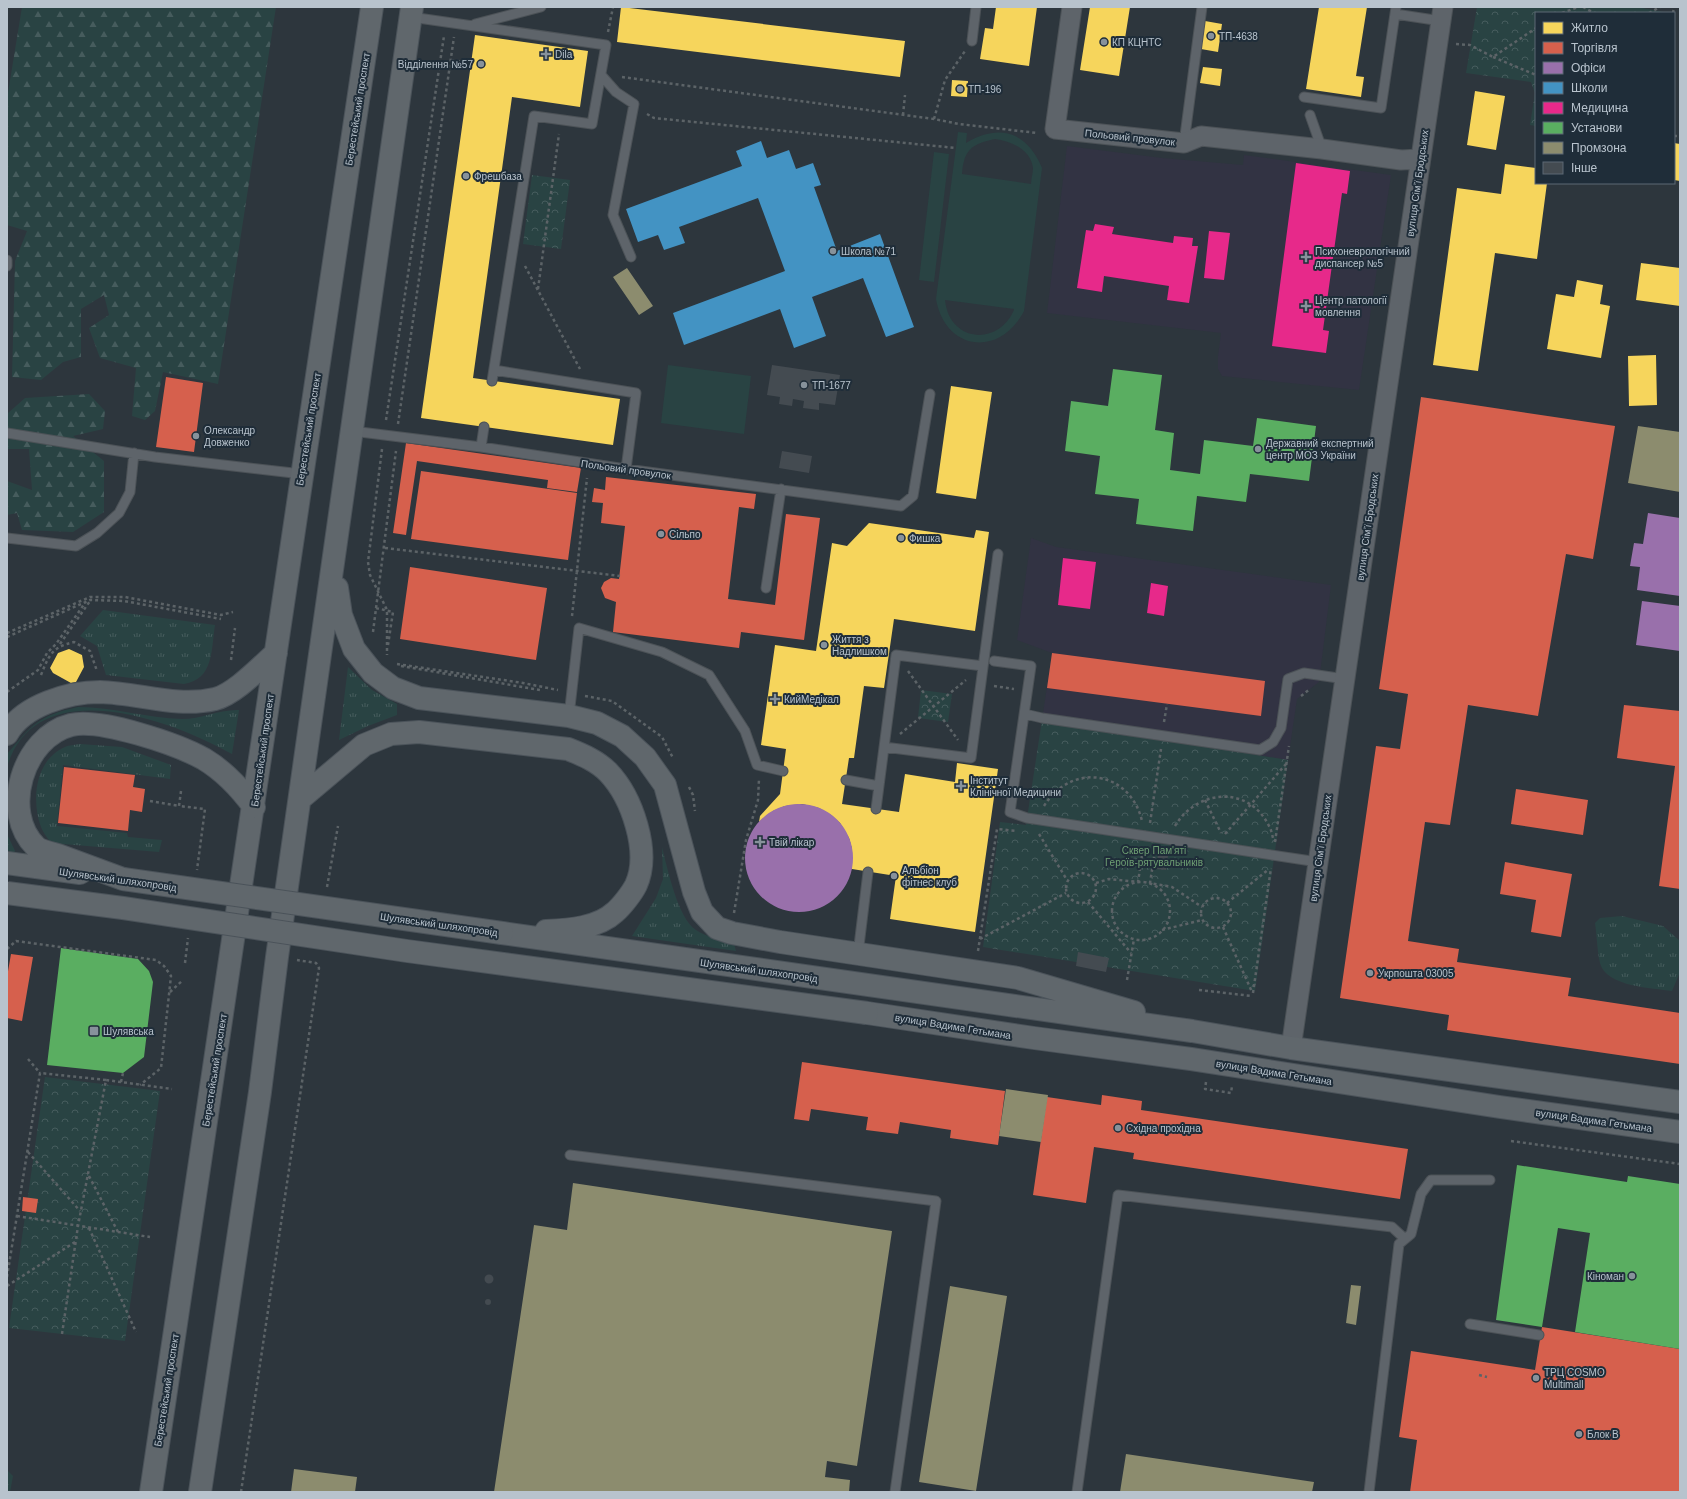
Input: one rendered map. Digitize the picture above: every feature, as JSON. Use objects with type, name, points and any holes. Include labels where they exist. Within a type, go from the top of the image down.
[{"type":"main road","name":"Берестейський проспект","points":[[150,1492],[254,807],[372,7]]},
{"type":"main road","points":[[200,1492],[260,1092],[277,957],[412,12]]},
{"type":"main road","points":[[334,561],[341,615],[354,649],[373,673],[393,688],[419,698],[569,716],[597,723],[622,736],[645,757],[665,785],[694,892],[702,912],[717,928],[739,935],[1018,978],[1135,1012],[1192,1031],[1291,1048],[1680,1102]]},
{"type":"main road","points":[[7,734],[10,729],[30,710],[51,701],[75,695],[100,692],[171,702],[196,702],[217,698],[242,684],[276,653]]},
{"type":"main road","points":[[123,879],[37,848],[24,833],[17,813],[18,788],[25,765],[36,746],[51,734],[70,725],[89,723],[114,728],[170,745],[204,759],[240,788],[254,807]]},
{"type":"main road","points":[[300,798],[364,745],[391,734],[419,732],[568,749],[590,758],[608,772],[626,798],[637,828],[641,858],[636,885],[615,912],[593,924],[565,930],[502,933]]},
{"type":"main road","name":"Шулявський шляхопровід","points":[[7,863],[1192,1031]]},
{"type":"main road","name":"вулиця Вадима Гетьмана","points":[[7,893],[123,908],[414,952],[867,1013],[1034,1038],[1191,1059],[1500,1107],[1680,1132]]},
{"type":"street","name":"Польовий провулок","points":[[1072,7],[1055,129],[1184,143],[1201,136],[1322,149],[1401,160],[1420,159]]},
{"type":"street","name":"вулиця Сімʼї Бродських","points":[[1291,1048],[1442,14]]},
{"type":"lane","points":[[469,26],[541,7]]},
{"type":"lane","points":[[972,41],[976,7]]},
{"type":"lane","points":[[1184,143],[1202,7]]},
{"type":"lane","points":[[1304,97],[1381,108],[1395,10],[1442,14]]},
{"type":"lane","points":[[412,12],[456,24],[606,45],[592,124],[534,116],[492,381]]},
{"type":"lane","points":[[601,75],[616,92],[634,104],[613,215],[631,257]]},
{"type":"lane","points":[[1310,115],[1322,149]]},
{"type":"lane","points":[[7,260],[7,266]]},
{"type":"lane","points":[[494,370],[636,393],[626,469]]},
{"type":"lane","name":"Польовий провулок","points":[[352,431],[481,447],[626,469],[901,506],[913,496],[930,394]]},
{"type":"lane","points":[[481,447],[484,427]]},
{"type":"lane","points":[[7,433],[134,453],[302,474]]},
{"type":"lane","points":[[7,538],[76,546],[97,533],[119,513],[130,492],[134,453]]},
{"type":"lane","points":[[766,588],[781,489]]},
{"type":"lane","points":[[884,746],[971,758],[998,554]]},
{"type":"lane","points":[[569,716],[579,628],[662,652],[710,675],[745,731],[757,765],[783,771]]},
{"type":"lane","points":[[876,809],[896,655],[983,666]]},
{"type":"lane","points":[[994,661],[1031,666],[1010,812],[1027,818],[1318,862]]},
{"type":"lane","points":[[1025,714],[1042,718],[1260,750],[1273,742],[1281,728],[1288,679],[1304,673],[1345,679]]},
{"type":"lane","points":[[846,780],[879,786]]},
{"type":"lane","points":[[858,954],[868,872]]},
{"type":"lane","points":[[570,1155],[936,1201],[895,1492]]},
{"type":"lane","points":[[1369,1492],[1399,1244],[1411,1234],[1421,1194],[1431,1180],[1490,1180]]},
{"type":"lane","points":[[1077,1492],[1118,1195],[1392,1227],[1405,1239]]},
{"type":"lane","points":[[1470,1324],[1539,1335]]},
{"type":"path","points":[[606,45],[613,7]]},
{"type":"path","points":[[1565,12],[1578,7]]},
{"type":"path","points":[[1582,7],[1592,12]]},
{"type":"path","points":[[1651,12],[1660,7]]},
{"type":"path","points":[[378,592],[370,575],[368,562],[383,435],[446,22]]},
{"type":"path","points":[[373,632],[385,548],[398,437],[398,416],[456,24]]},
{"type":"path","points":[[1493,57],[1535,29]]},
{"type":"path","points":[[934,119],[945,80],[972,41]]},
{"type":"path","points":[[1451,43],[1470,45],[1493,57],[1535,75]]},
{"type":"path","points":[[451,60],[470,63]]},
{"type":"path","points":[[601,75],[1013,130]]},
{"type":"path","points":[[903,115],[905,95]]},
{"type":"path","points":[[634,104],[654,118],[956,148]]},
{"type":"path","points":[[538,289],[561,119]]},
{"type":"path","points":[[514,244],[589,385]]},
{"type":"path","points":[[571,624],[587,479]]},
{"type":"path","points":[[385,548],[620,576]]},
{"type":"path","points":[[7,633],[90,596],[125,597],[221,615],[233,612]]},
{"type":"path","points":[[7,692],[38,670],[47,652],[56,644],[90,596]]},
{"type":"path","points":[[7,637],[90,600],[124,601],[222,619]]},
{"type":"path","points":[[41,675],[49,656],[60,645],[90,600]]},
{"type":"path","points":[[376,608],[393,612],[387,643],[389,657]]},
{"type":"path","points":[[231,660],[235,628]]},
{"type":"path","points":[[60,645],[74,642],[90,651],[97,672]]},
{"type":"path","points":[[896,655],[971,758]]},
{"type":"path","points":[[392,660],[395,664],[523,683],[612,701],[662,737],[676,763]]},
{"type":"path","points":[[884,746],[983,666]]},
{"type":"path","points":[[1296,699],[1319,682],[1325,675]]},
{"type":"path","points":[[1173,829],[1181,815],[1194,804],[1211,798],[1228,797],[1245,802],[1260,812],[1270,827],[1275,844],[1290,740]]},
{"type":"path","points":[[1205,800],[1223,837],[1251,806],[1286,763]]},
{"type":"path","points":[[734,916],[746,840],[758,800],[760,786],[757,765]]},
{"type":"path","points":[[1067,880],[1039,834],[1042,810],[1050,796],[1064,784],[1080,778],[1098,777],[1114,782],[1128,793],[1139,807],[1143,825]]},
{"type":"path","points":[[686,782],[693,795],[696,816]]},
{"type":"path","points":[[1150,826],[1154,798]]},
{"type":"path","points":[[150,800],[179,806]]},
{"type":"path","points":[[336,837],[338,826]]},
{"type":"path","points":[[979,946],[997,829],[1018,832]]},
{"type":"path","points":[[1032,833],[1047,835]]},
{"type":"path","points":[[1136,847],[1163,851]]},
{"type":"path","points":[[1138,882],[1143,848]]},
{"type":"path","points":[[1150,884],[1155,850]]},
{"type":"path","points":[[1223,927],[1253,993],[1273,855]]},
{"type":"path","points":[[1264,866],[1271,868]]},
{"type":"path","points":[[1227,903],[1271,868]]},
{"type":"path","points":[[1080,872],[1090,875],[1096,884],[1095,894],[1088,901],[1083,903],[1073,901],[1066,893],[1065,888],[1067,880],[1070,876],[1080,872]]},
{"type":"path","points":[[1096,884],[1108,879],[1172,887],[1202,907]]},
{"type":"path","points":[[1138,882],[1129,884],[1121,889],[1112,904],[1114,922],[1126,935],[1134,939],[1149,938],[1162,930],[1202,920]]},
{"type":"path","points":[[1150,884],[1158,888],[1164,895],[1168,904],[1169,913],[1167,922],[1162,930]]},
{"type":"path","points":[[980,940],[1066,893]]},
{"type":"path","points":[[1213,898],[1219,898],[1227,903],[1231,911],[1230,921],[1223,927],[1213,929],[1204,924],[1200,911],[1204,903],[1213,898]]},
{"type":"path","points":[[1088,901],[1132,953]]},
{"type":"path","points":[[730,913],[734,916],[739,916]]},
{"type":"path","points":[[1127,980],[1134,939]]},
{"type":"path","points":[[7,949],[16,941],[156,960],[164,966],[171,976],[161,1068],[140,1085]]},
{"type":"path","points":[[241,1492],[319,968],[318,964],[314,961]]},
{"type":"path","points":[[170,992],[183,980]]},
{"type":"path","points":[[1199,990],[1252,996]]},
{"type":"path","points":[[28,1059],[40,1073],[106,1080],[172,1090]]},
{"type":"path","points":[[7,1276],[40,1073]]},
{"type":"path","points":[[121,1082],[123,1073]]},
{"type":"path","points":[[62,1334],[75,1242],[106,1080]]},
{"type":"path","points":[[1206,1082],[1205,1089],[1218,1092],[1231,1093],[1232,1086]]},
{"type":"path","points":[[1511,1141],[1680,1164]]},
{"type":"path","points":[[28,1152],[81,1212]]},
{"type":"path","points":[[88,1175],[118,1232]]},
{"type":"path","points":[[17,1216],[150,1237]]},
{"type":"path","points":[[89,1228],[136,1332]]},
{"type":"path","points":[[7,1286],[75,1242]]},
{"type":"path","points":[[1479,1375],[1487,1377]]},
{"type":"shaded area","points":[[1067,146],[1162,158],[1243,165],[1244,155],[1391,175],[1359,390],[1222,376],[1218,369],[1221,333],[1047,313]]},
{"type":"shaded area","points":[[1031,538],[1056,547],[1331,585],[1319,682],[1297,699],[1288,760],[1042,720],[1052,653],[1017,640]]},
{"type":"green space","points":[[22,7],[276,7],[218,384],[163,372],[155,411],[145,420],[132,416],[136,368],[100,358],[89,328],[109,315],[104,295],[81,309],[81,357],[63,362],[41,380],[12,377],[15,261],[27,231],[7,225],[7,99]]},
{"type":"green space","points":[[1477,7],[1637,7],[1664,12],[1535,12],[1535,93],[1531,82],[1466,73]]},
{"type":"green space","points":[[1535,93],[1535,126],[1530,125]]},
{"type":"green space","points":[[958,132],[967,133],[966,143],[990,133],[1011,134],[1029,146],[1042,168],[1024,311],[1014,326],[1001,336],[988,342],[974,342],[961,338],[950,329],[941,316],[936,299]],"holes":[[[995,139],[1013,144],[1024,151],[1031,161],[1033,168],[1031,184],[962,174],[965,159],[970,149],[980,143]],[[945,300],[1014,309],[1014,310],[1007,322],[997,330],[986,334],[975,335],[964,331],[955,324],[948,314]]]},
{"type":"green space","points":[[934,152],[949,154],[934,282],[919,280]]},
{"type":"green space","points":[[532,175],[570,180],[561,249],[523,244]]},
{"type":"green space","points":[[668,365],[751,376],[744,434],[661,423]]},
{"type":"green space","points":[[89,394],[105,411],[103,429],[73,436],[104,461],[104,512],[73,532],[22,530],[17,513],[7,515],[7,481],[32,490],[29,449],[7,449],[7,414],[25,398]]},
{"type":"green space","points":[[103,610],[215,625],[211,653],[206,670],[194,681],[184,684],[106,675],[97,646],[80,636]]},
{"type":"green space","points":[[348,667],[372,690],[397,704],[397,715],[368,726],[339,740]]},
{"type":"green space","points":[[921,690],[952,694],[948,722],[918,718]]},
{"type":"green space","points":[[78,707],[91,707],[156,717],[182,719],[239,710],[232,754],[176,728],[142,718],[108,711],[75,711],[46,719],[23,737],[7,767],[7,754],[30,728],[54,714]]},
{"type":"green space","name":"Сквер Пам'яті Героїв-рятувальників","points":[[1042,720],[1288,760],[1255,991],[983,947],[1000,822],[1026,825]]},
{"type":"green space","points":[[80,744],[122,747],[171,765],[170,779],[63,765],[57,826],[127,833],[128,837],[162,840],[159,852],[51,843],[48,839],[41,827],[36,805],[38,782],[47,761],[55,753],[67,746]]},
{"type":"green space","points":[[7,834],[15,851],[10,857],[7,857]]},
{"type":"green space","points":[[662,847],[674,892],[684,915],[690,924],[704,935],[734,944],[736,951],[632,936],[656,898],[663,879]]},
{"type":"green space","points":[[1622,916],[1663,926],[1680,941],[1680,972],[1672,991],[1620,982],[1604,971],[1599,958],[1595,923],[1600,918]]},
{"type":"green space","points":[[45,1077],[160,1091],[125,1341],[9,1328]]},
{"type":"green space","points":[[7,1470],[13,1476],[10,1492],[7,1492]]},
{"type":"building: Житло","points":[[621,7],[905,41],[900,77],[617,42]]},
{"type":"building: Житло","points":[[996,7],[1037,7],[1029,66],[980,59],[985,28],[993,29]]},
{"type":"building: Житло","name":"КП КЦНТС","points":[[1090,7],[1130,7],[1119,76],[1080,70]]},
{"type":"building: Житло","points":[[1319,7],[1367,7],[1356,76],[1364,77],[1361,97],[1306,89]]},
{"type":"building: Житло","name":"ТП-4638","points":[[1205,21],[1222,24],[1218,52],[1201,49]]},
{"type":"building: Житло","points":[[475,35],[588,51],[580,107],[512,97],[473,378],[620,399],[613,445],[421,418]]},
{"type":"building: Житло","points":[[1203,67],[1222,69],[1220,86],[1200,83]]},
{"type":"building: Житло","name":"ТП-196","points":[[952,80],[968,81],[967,97],[951,96]]},
{"type":"building: Житло","points":[[1475,91],[1505,96],[1496,150],[1467,145]]},
{"type":"building: Житло","points":[[1675,143],[1680,144],[1680,181],[1675,180]]},
{"type":"building: Житло","points":[[1505,164],[1535,168],[1535,184],[1547,184],[1537,259],[1495,253],[1478,371],[1433,365],[1457,188],[1501,194]]},
{"type":"building: Житло","points":[[1641,263],[1680,268],[1680,306],[1636,300]]},
{"type":"building: Житло","points":[[1577,280],[1603,285],[1600,304],[1610,306],[1601,358],[1547,349],[1556,294],[1574,297]]},
{"type":"building: Житло","points":[[1656,355],[1657,405],[1629,406],[1628,356]]},
{"type":"building: Житло","points":[[951,386],[992,392],[976,499],[936,493]]},
{"type":"building: Житло","points":[[869,523],[974,538],[976,530],[989,532],[975,631],[894,619],[884,688],[864,686],[854,758],[849,758],[842,804],[899,812],[905,774],[955,782],[957,763],[998,769],[975,932],[890,919],[896,876],[852,869],[852,849],[849,838],[840,823],[831,815],[819,808],[802,804],[785,806],[773,811],[759,822],[760,816],[780,794],[786,749],[761,745],[775,645],[816,651],[832,543],[847,546]]},
{"type":"building: Житло","points":[[69,649],[82,655],[84,667],[76,682],[71,683],[53,673],[50,668],[58,653]]},
{"type":"building: Торгівля","points":[[166,377],[203,383],[194,452],[156,447]]},
{"type":"building: Торгівля","points":[[1421,397],[1615,426],[1593,559],[1566,554],[1538,716],[1468,705],[1450,825],[1425,822],[1408,941],[1459,949],[1457,962],[1571,978],[1568,996],[1680,1013],[1680,1064],[1447,1030],[1449,1015],[1340,998],[1376,746],[1400,749],[1408,694],[1379,689]]},
{"type":"building: Торгівля","points":[[406,443],[581,468],[577,492],[547,488],[548,480],[417,461],[406,535],[393,533]]},
{"type":"building: Торгівля","points":[[421,471],[577,493],[568,560],[411,539]]},
{"type":"building: Торгівля","points":[[606,477],[756,494],[754,509],[739,507],[728,599],[775,605],[786,514],[820,518],[804,640],[741,632],[739,648],[613,632],[616,602],[605,598],[601,588],[604,582],[611,578],[619,579],[625,526],[601,523],[603,503],[592,502],[594,488],[605,490]]},
{"type":"building: Торгівля","points":[[410,567],[547,588],[536,660],[400,639]]},
{"type":"building: Торгівля","points":[[1052,653],[1265,681],[1261,716],[1047,688]]},
{"type":"building: Торгівля","points":[[1624,705],[1680,711],[1680,889],[1659,886],[1675,766],[1617,758]]},
{"type":"building: Торгівля","points":[[64,767],[135,775],[133,787],[145,789],[142,812],[130,810],[128,831],[58,823]]},
{"type":"building: Торгівля","points":[[1516,789],[1588,800],[1583,835],[1511,824]]},
{"type":"building: Торгівля","points":[[1505,862],[1572,874],[1561,937],[1531,932],[1536,900],[1500,894]]},
{"type":"building: Торгівля","points":[[11,954],[33,957],[22,1021],[7,1018],[7,977]]},
{"type":"building: Торгівля","points":[[802,1062],[1005,1091],[998,1145],[950,1138],[951,1130],[900,1122],[898,1134],[866,1130],[868,1117],[811,1109],[809,1121],[794,1119]]},
{"type":"building: Торгівля","points":[[1102,1095],[1142,1101],[1141,1110],[1408,1149],[1400,1199],[1133,1159],[1134,1153],[1094,1147],[1086,1203],[1033,1195],[1047,1097],[1101,1105]]},
{"type":"building: Торгівля","points":[[23,1197],[38,1199],[36,1213],[22,1211]]},
{"type":"building: Торгівля","name":"Блок B","points":[[1542,1327],[1680,1349],[1680,1492],[1410,1492],[1417,1440],[1399,1437],[1411,1351],[1535,1370]]},
{"type":"building: Офіси","points":[[1648,513],[1680,518],[1680,596],[1637,590],[1640,567],[1630,566],[1634,543],[1643,544]]},
{"type":"building: Офіси","points":[[1642,601],[1680,606],[1680,651],[1636,645]]},
{"type":"building: Офіси","points":[[799,804],[820,808],[837,820],[849,837],[853,858],[849,879],[837,896],[820,908],[799,912],[778,908],[761,896],[749,879],[745,858],[749,837],[761,820],[778,808]]},
{"type":"building: Школи","points":[[761,141],[767,158],[789,150],[796,169],[813,163],[821,185],[814,187],[837,251],[880,234],[914,327],[886,337],[863,278],[812,297],[826,336],[794,348],[780,309],[684,345],[673,313],[785,271],[758,198],[679,227],[685,243],[664,250],[658,235],[638,242],[626,209],[742,166],[736,151]]},
{"type":"building: Медицина","points":[[1296,163],[1350,171],[1347,194],[1342,193],[1323,330],[1329,331],[1326,353],[1272,346]]},
{"type":"building: Медицина","points":[[1095,224],[1114,227],[1112,234],[1173,243],[1174,236],[1193,238],[1192,246],[1198,246],[1189,303],[1167,300],[1169,286],[1104,276],[1102,292],[1077,288],[1086,230],[1093,231]]},
{"type":"building: Медицина","points":[[1209,231],[1230,233],[1224,280],[1204,278]]},
{"type":"building: Медицина","points":[[1063,558],[1096,562],[1090,609],[1058,605]]},
{"type":"building: Медицина","points":[[1151,583],[1168,586],[1164,616],[1147,613]]},
{"type":"building: Установи","name":"Державний експертний центр МОЗ України","points":[[1113,369],[1162,375],[1155,430],[1174,433],[1170,470],[1200,474],[1204,440],[1253,446],[1257,418],[1316,426],[1309,481],[1250,474],[1246,502],[1197,496],[1193,531],[1136,524],[1139,499],[1095,494],[1100,456],[1065,451],[1071,401],[1108,406]]},
{"type":"building: Установи","points":[[61,948],[138,959],[149,971],[153,982],[144,1057],[123,1073],[47,1065]]},
{"type":"building: Установи","name":"Кіноман","points":[[1517,1165],[1627,1182],[1628,1176],[1680,1184],[1680,1349],[1575,1332],[1590,1233],[1558,1228],[1542,1327],[1496,1320]]},
{"type":"building: Промзона","points":[[627,268],[653,306],[639,315],[613,277]]},
{"type":"building: Промзона","points":[[1638,426],[1680,432],[1680,492],[1628,483]]},
{"type":"building: Промзона","points":[[1006,1089],[1048,1095],[1041,1142],[999,1136]]},
{"type":"building: Промзона","points":[[573,1183],[892,1231],[857,1466],[827,1461],[825,1477],[850,1480],[849,1492],[494,1492],[534,1225],[567,1230]]},
{"type":"building: Промзона","points":[[1351,1285],[1361,1286],[1356,1325],[1346,1323]]},
{"type":"building: Промзона","points":[[950,1286],[1007,1296],[976,1491],[919,1482]]},
{"type":"building: Промзона","points":[[1126,1454],[1314,1482],[1312,1492],[1120,1492]]},
{"type":"building: Промзона","points":[[294,1469],[357,1477],[355,1492],[291,1492]]},
{"type":"building: Інше","name":"ТП-1677","points":[[772,365],[840,375],[835,405],[819,403],[819,410],[803,408],[804,401],[793,399],[792,406],[779,404],[780,397],[767,395]]},
{"type":"building: Інше","points":[[782,451],[812,456],[809,473],[779,468]]},
{"type":"building: Інше","points":[[1158,854],[1168,856],[1166,870],[1156,869]]},
{"type":"building: Інше","points":[[1078,952],[1109,958],[1106,972],[1076,966]]},
{"type":"building: Інше","points":[[489,1274],[494,1279],[489,1284],[484,1279]]},
{"type":"building: Інше","points":[[488,1299],[491,1302],[488,1305],[485,1302]]},
{"type":"place","name":"ТП-4638","points":[[1211,36]]},
{"type":"place","name":"КП КЦНТС","points":[[1104,42]]},
{"type":"place","name":"Dila","points":[[546,54]]},
{"type":"place","name":"Відділення №57","points":[[481,64]]},
{"type":"place","name":"ТП-196","points":[[960,89]]},
{"type":"place","name":"Фрешбаза","points":[[466,176]]},
{"type":"place","name":"Школа №71","points":[[833,251]]},
{"type":"place","name":"Психоневрологічний диспансер №5","points":[[1306,257]]},
{"type":"place","name":"Центр патології мовлення","points":[[1306,306]]},
{"type":"place","name":"ТП-1677","points":[[804,385]]},
{"type":"place","name":"Олександр Довженко","points":[[196,436]]},
{"type":"place","name":"Державний експертний центр МОЗ України","points":[[1258,449]]},
{"type":"place","name":"Сільпо","points":[[661,534]]},
{"type":"place","name":"Фишка","points":[[901,538]]},
{"type":"place","name":"Життя з Надлишком","points":[[824,645]]},
{"type":"place","name":"КийМедікал","points":[[775,699]]},
{"type":"place","name":"Інститут Клінічної Медицини","points":[[961,786]]},
{"type":"place","name":"Твій лікар","points":[[760,842]]},
{"type":"place","name":"Альбіон фітнес клуб","points":[[894,876]]},
{"type":"place","name":"Укрпошта 03005","points":[[1370,973]]},
{"type":"place","name":"Шулявська","points":[[94,1031]]},
{"type":"place","name":"Східна прохідна","points":[[1118,1128]]},
{"type":"place","name":"Кіноман","points":[[1632,1276]]},
{"type":"place","name":"ТРЦ COSMO Multimall","points":[[1536,1378]]},
{"type":"place","name":"Блок B","points":[[1579,1434]]}]
